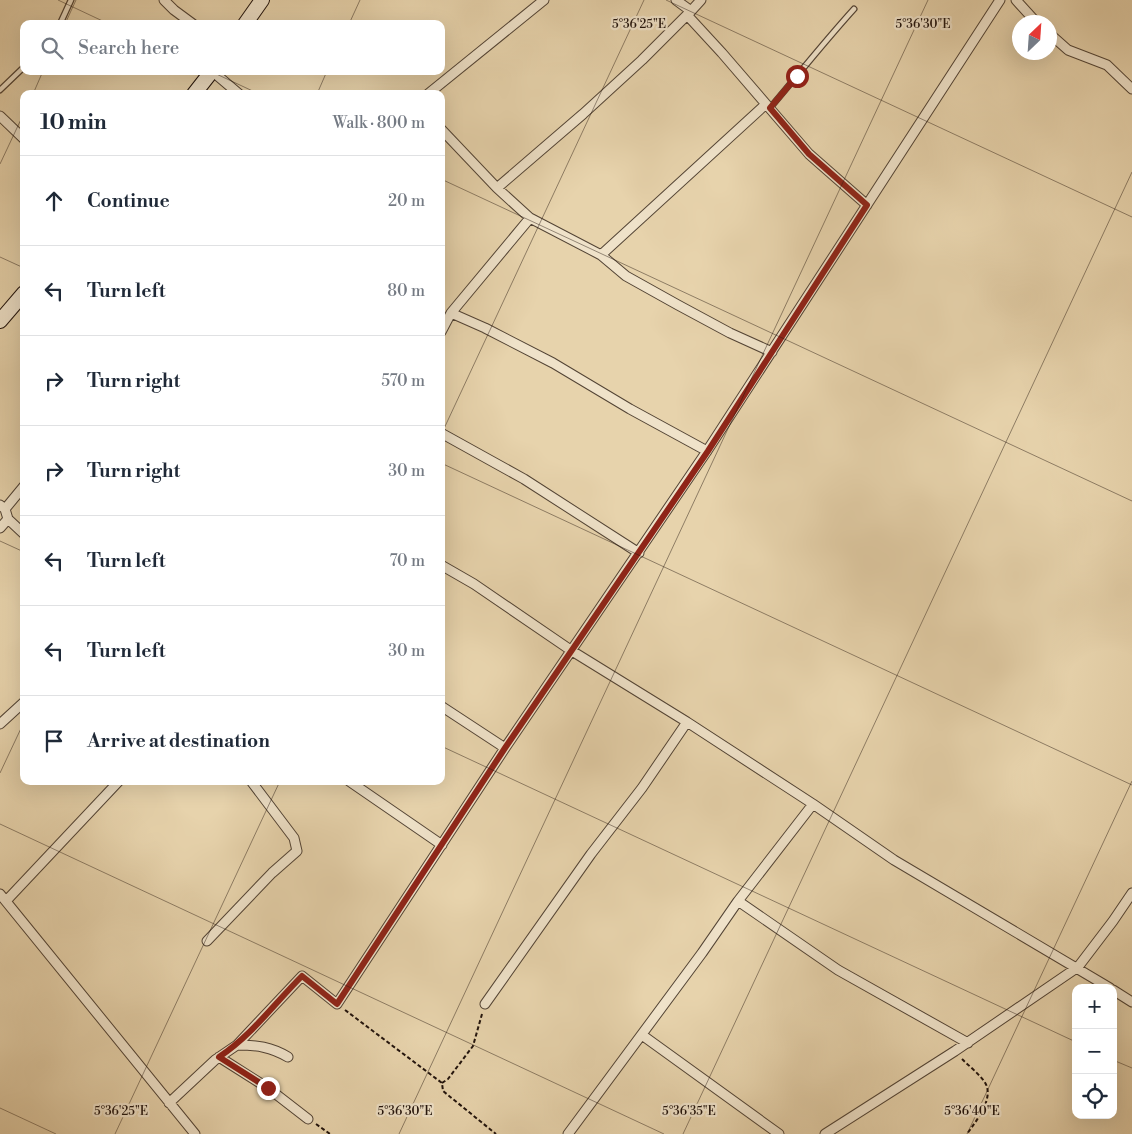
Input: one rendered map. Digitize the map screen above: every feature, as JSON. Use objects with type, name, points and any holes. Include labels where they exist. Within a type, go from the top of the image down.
[{"type":"street","points":[[164,0],[188,20]]},
{"type":"street","points":[[248,20],[262,0]]},
{"type":"street","points":[[433,90],[544,0]]},
{"type":"street","points":[[676,0],[809,154],[867,205]]},
{"type":"street","points":[[497,188],[584,114],[642,60],[701,0]]},
{"type":"street","points":[[169,1103],[219,1057],[237,1045],[302,976],[337,1004],[505,748],[708,451],[1000,0]]},
{"type":"street","points":[[1016,0],[1030,15]]},
{"type":"street","points":[[1057,40],[1068,50],[1107,65],[1132,89]]},
{"type":"street","points":[[197,90],[209,75]]},
{"type":"street","points":[[217,75],[233,90]]},
{"type":"street","points":[[601,255],[768,106]]},
{"type":"street","points":[[0,116],[20,135]]},
{"type":"street","points":[[445,133],[497,188],[530,218],[601,255],[626,276],[730,333],[772,352]]},
{"type":"street","points":[[445,324],[450,313],[530,218]]},
{"type":"street","points":[[0,321],[20,298]]},
{"type":"street","points":[[450,313],[485,328],[553,363],[630,409],[708,451]]},
{"type":"street","points":[[445,435],[524,479],[639,553]]},
{"type":"street","points":[[20,490],[2,507],[8,519],[20,530]]},
{"type":"street","points":[[0,528],[8,519]]},
{"type":"street","points":[[445,567],[474,584],[572,652],[687,722],[813,804],[894,860],[1104,984]]},
{"type":"street","points":[[0,724],[20,706]]},
{"type":"street","points":[[445,709],[505,748]]},
{"type":"street","points":[[485,1004],[591,854],[642,788],[687,722]]},
{"type":"street","points":[[115,785],[3,898],[196,1134]]},
{"type":"street","points":[[207,941],[272,873],[297,851],[294,838],[253,785]]},
{"type":"street","points":[[355,785],[442,845]]},
{"type":"street","points":[[568,1134],[702,953],[738,900],[813,804]]},
{"type":"street","points":[[825,1134],[955,1052],[1078,967],[1114,921],[1132,893]]},
{"type":"street","points":[[738,900],[838,970],[968,1043]]},
{"type":"street","points":[[1117,993],[1132,1002]]},
{"type":"street","points":[[642,1035],[779,1134]]},
{"type":"street","points":[[237,1045],[264,1046],[288,1057]]},
{"type":"street","points":[[219,1057],[268,1088],[308,1118]]},
{"type":"lane","points":[[62,20],[71,0]]},
{"type":"lane","points":[[768,106],[797,76],[816,51],[854,9]]},
{"type":"lane","points":[[0,90],[20,71]]},
{"type":"path","points":[[337,1004],[442,1083],[443,1091],[496,1134]]},
{"type":"path","points":[[442,1083],[448,1079],[473,1046],[485,1004]]},
{"type":"path","points":[[955,1052],[985,1082],[988,1095],[981,1113],[967,1134]]},
{"type":"path","points":[[308,1118],[330,1134]]},
{"type":"route","points":[[268,1088],[219,1057],[237,1045],[302,976],[337,1004],[505,748],[708,451],[867,205],[809,154],[770,108],[797,76]]}]
